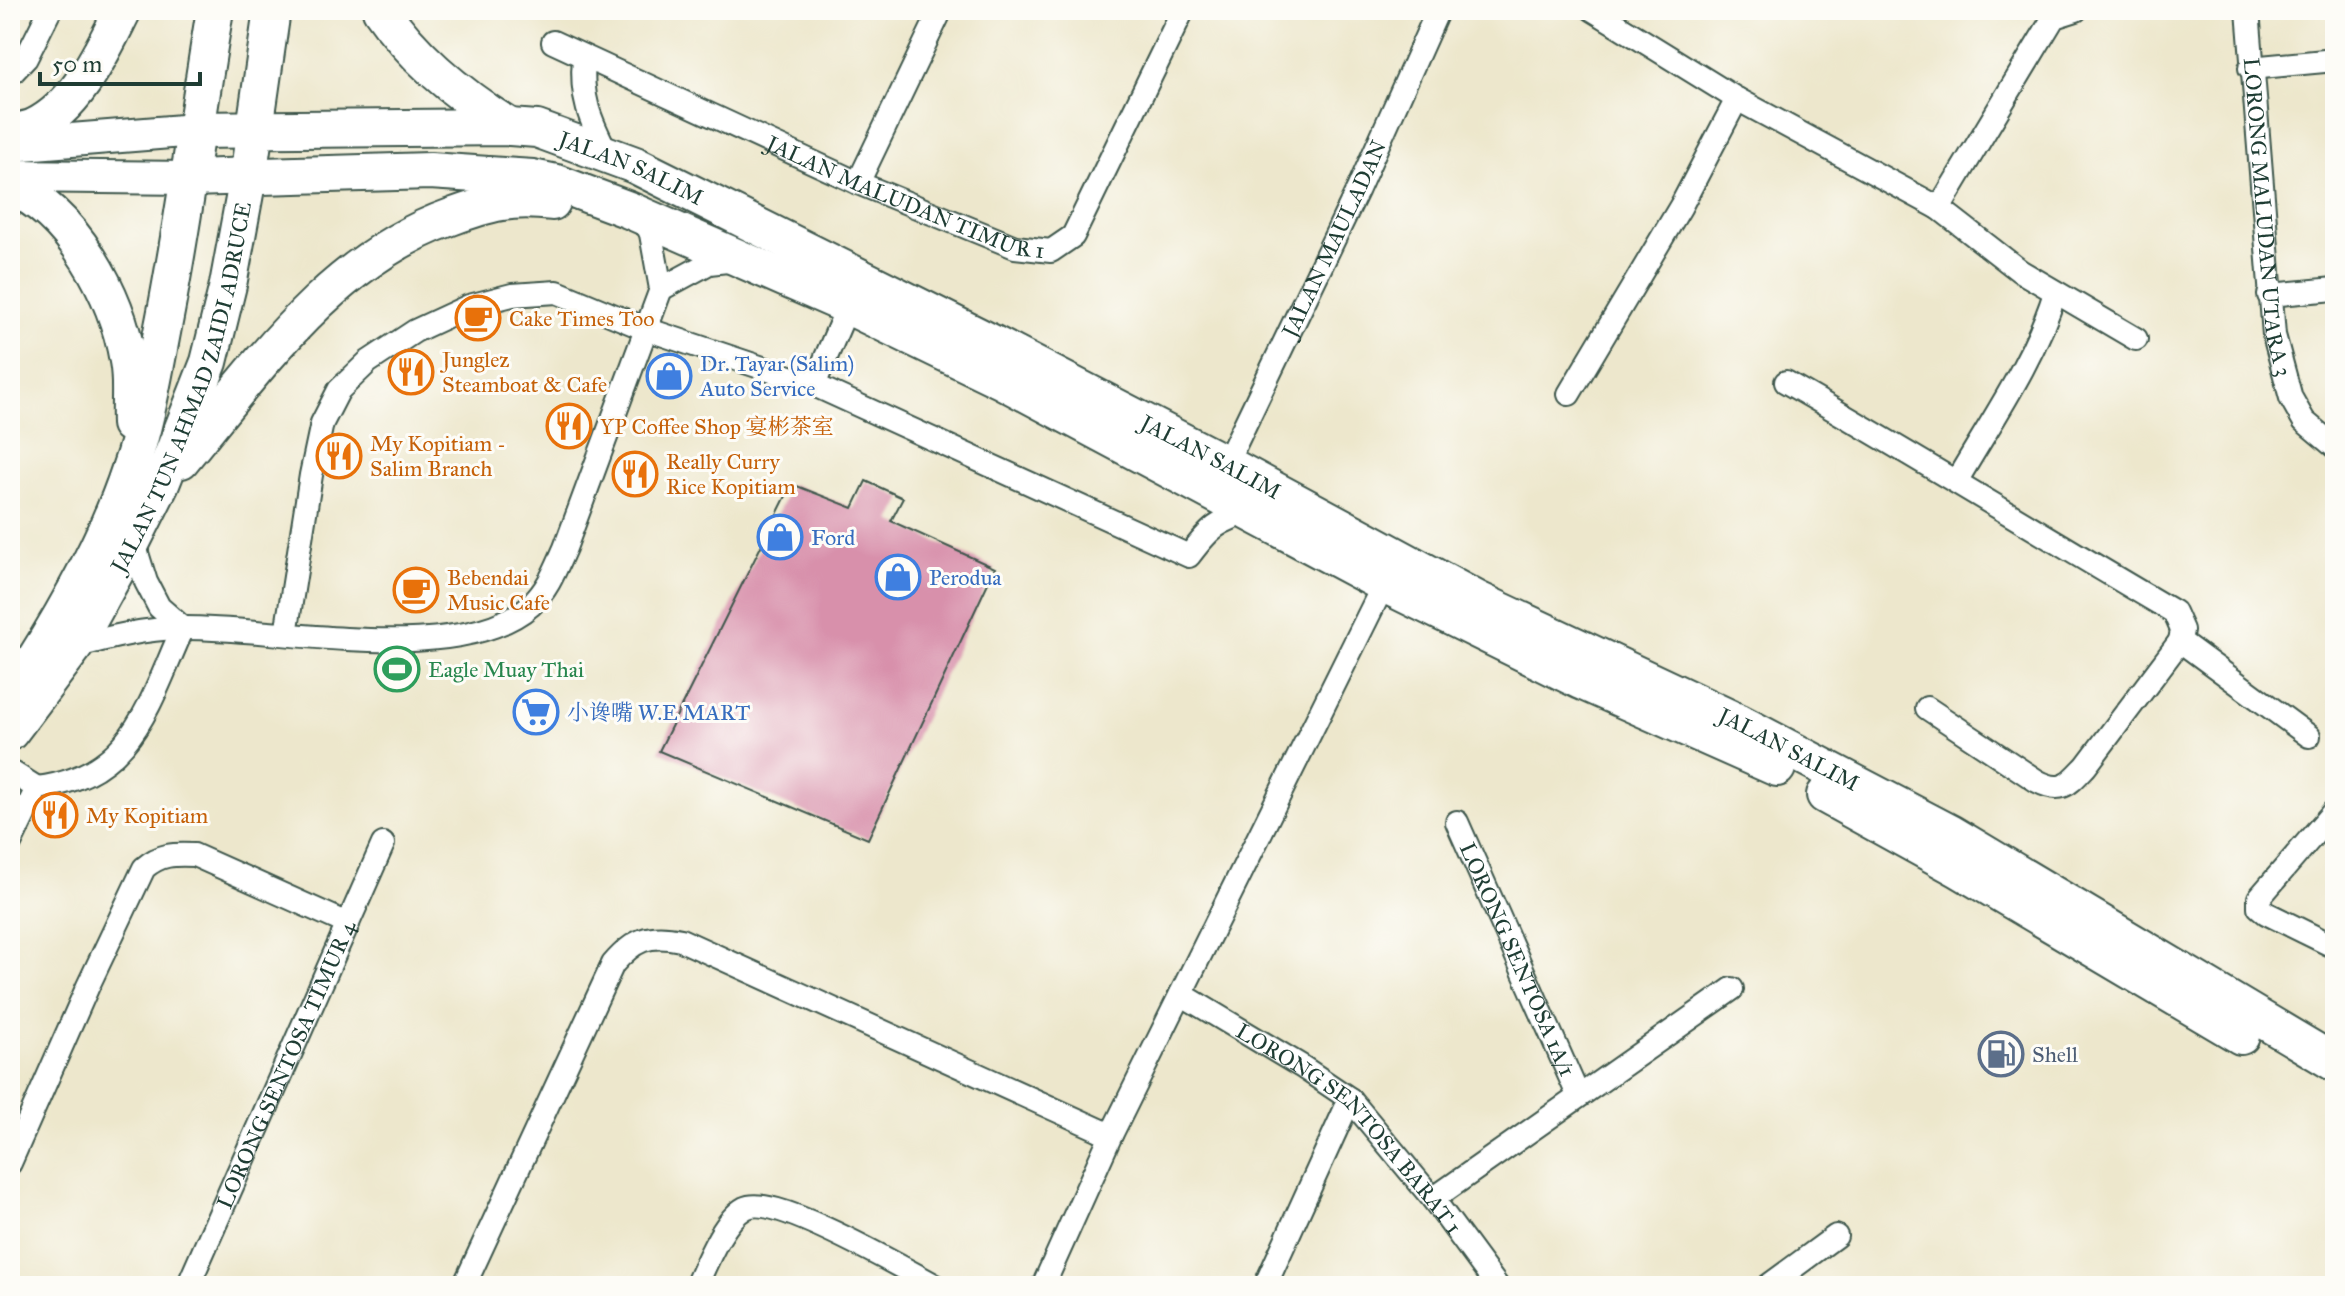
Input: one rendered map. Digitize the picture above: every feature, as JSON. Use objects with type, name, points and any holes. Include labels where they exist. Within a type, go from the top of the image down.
[{"type":"main road","points":[[10,133],[33,128],[59,111],[81,84],[123,10]]},
{"type":"main road","name":"JALAN TUN AHMAD ZAIDI ADRUCE","points":[[10,732],[74,647],[133,540],[146,476],[154,377],[184,220],[215,10]]},
{"type":"main road","name":"JALAN TUN AHMAD ZAIDI ADRUCE","points":[[10,697],[97,546],[146,476],[209,362],[228,285],[248,177],[272,10]]},
{"type":"main road","points":[[381,10],[392,27],[433,70],[476,106],[510,127]]},
{"type":"main road","name":"JALAN SALIM","points":[[195,130],[537,129],[635,165],[992,343],[1226,464],[1478,600],[1738,722],[1950,833],[2335,1063]]},
{"type":"main road","name":"JALAN SALIM","points":[[190,178],[430,171],[533,178],[557,183],[636,213],[848,306],[1003,381],[1384,584],[1581,681],[1776,767],[1959,869],[2335,1090]]},
{"type":"main road","points":[[10,186],[25,192],[64,227],[99,272],[129,361],[146,476]]},
{"type":"main road","points":[[146,476],[325,294],[374,254],[428,225],[490,202],[528,199],[636,213]]},
{"type":"street","points":[[10,75],[26,58],[50,10]]},
{"type":"street","points":[[858,183],[941,10]]},
{"type":"street","name":"JALAN MALUDAN TIMUR 1","points":[[553,42],[858,183],[1015,247],[1051,251],[1073,236],[1183,10]]},
{"type":"street","name":"JALAN MAULADAN","points":[[1226,464],[1358,189],[1438,10]]},
{"type":"street","points":[[1593,10],[1737,99],[1939,208],[2020,271],[2136,339]]},
{"type":"street","points":[[1939,208],[2048,13],[2076,10]]},
{"type":"street","name":"LORONG MALUDAN UTARA 3","points":[[2248,10],[2250,68],[2274,335],[2284,378],[2304,421],[2335,447]]},
{"type":"street","points":[[584,57],[582,79],[587,114],[608,155]]},
{"type":"street","points":[[2250,68],[2335,60]]},
{"type":"street","points":[[1569,394],[1681,206],[1737,99]]},
{"type":"street","name":"JALAN SALIM","points":[[10,145],[195,130]]},
{"type":"street","name":"JALAN SALIM","points":[[10,176],[190,178]]},
{"type":"street","points":[[74,647],[120,634],[183,628],[414,641],[464,636],[503,623],[532,604],[550,581],[565,548],[661,289],[651,234],[636,213]]},
{"type":"street","points":[[661,289],[709,263],[742,260]]},
{"type":"street","points":[[2269,295],[2335,289]]},
{"type":"street","points":[[286,634],[322,423],[339,390],[368,362],[415,331],[469,306],[512,295],[557,292],[646,329],[814,385],[1189,556],[1204,535],[1224,519],[1252,511]]},
{"type":"street","points":[[1957,480],[2031,353],[2045,326],[2055,293]]},
{"type":"street","points":[[814,385],[848,306]]},
{"type":"street","points":[[1786,382],[1957,480],[1994,506],[2174,612],[2182,630],[2180,641],[2086,766],[2060,788],[2051,788],[2037,781],[1927,708]]},
{"type":"street","points":[[133,540],[146,582],[159,607],[183,628]]},
{"type":"street","points":[[1043,1286],[1111,1135],[1384,584]]},
{"type":"street","points":[[10,771],[37,788],[80,779],[109,760],[138,728],[183,628]]},
{"type":"street","points":[[2180,641],[2309,736]]},
{"type":"street","points":[[10,844],[37,788]]},
{"type":"street","points":[[2335,810],[2259,898],[2259,907],[2266,913],[2335,947]]},
{"type":"street","name":"LORONG SENTOSA 1A/1","points":[[1457,822],[1578,1095]]},
{"type":"street","name":"LORONG SENTOSA TIMUR 4","points":[[188,1286],[383,844]]},
{"type":"street","points":[[10,1163],[144,868],[155,858],[171,854],[194,855],[348,924]]},
{"type":"street","points":[[464,1286],[613,964],[639,941],[662,936],[681,940],[1111,1135]]},
{"type":"street","points":[[1433,1199],[1732,989]]},
{"type":"street","name":"LORONG SENTOSA BARAT 1","points":[[1181,994],[1350,1099],[1433,1199],[1497,1286]]},
{"type":"street","points":[[1265,1286],[1350,1099]]},
{"type":"street","points":[[696,1286],[712,1250],[734,1217],[747,1206],[767,1206],[806,1219],[936,1286]]},
{"type":"street","points":[[1768,1286],[1836,1236]]},
{"type":"building","points":[[866,481],[903,498],[891,521],[995,568],[868,839],[659,751],[792,484],[853,508]]},
{"type":"place","name":"Cake Times Too","points":[[478,318]]},
{"type":"place","name":"Junglez Steamboat & Cafe","points":[[411,372]]},
{"type":"place","name":"Dr. Tayar (Salim) Auto Service","points":[[669,376]]},
{"type":"place","name":"YP Coffee Shop 宴彬茶室","points":[[569,426]]},
{"type":"place","name":"My Kopitiam - Salim Branch","points":[[339,456]]},
{"type":"place","name":"Really Curry Rice Kopitiam","points":[[635,474]]},
{"type":"place","name":"Ford","points":[[780,537]]},
{"type":"place","name":"Perodua","points":[[898,577]]},
{"type":"place","name":"Bebendai Music Cafe","points":[[416,590]]},
{"type":"place","name":"Eagle Muay Thai","points":[[397,669]]},
{"type":"place","name":"小谗嘴 W.E MART","points":[[536,712]]},
{"type":"place","name":"My Kopitiam","points":[[55,815]]},
{"type":"place","name":"Shell","points":[[2001,1054]]}]
